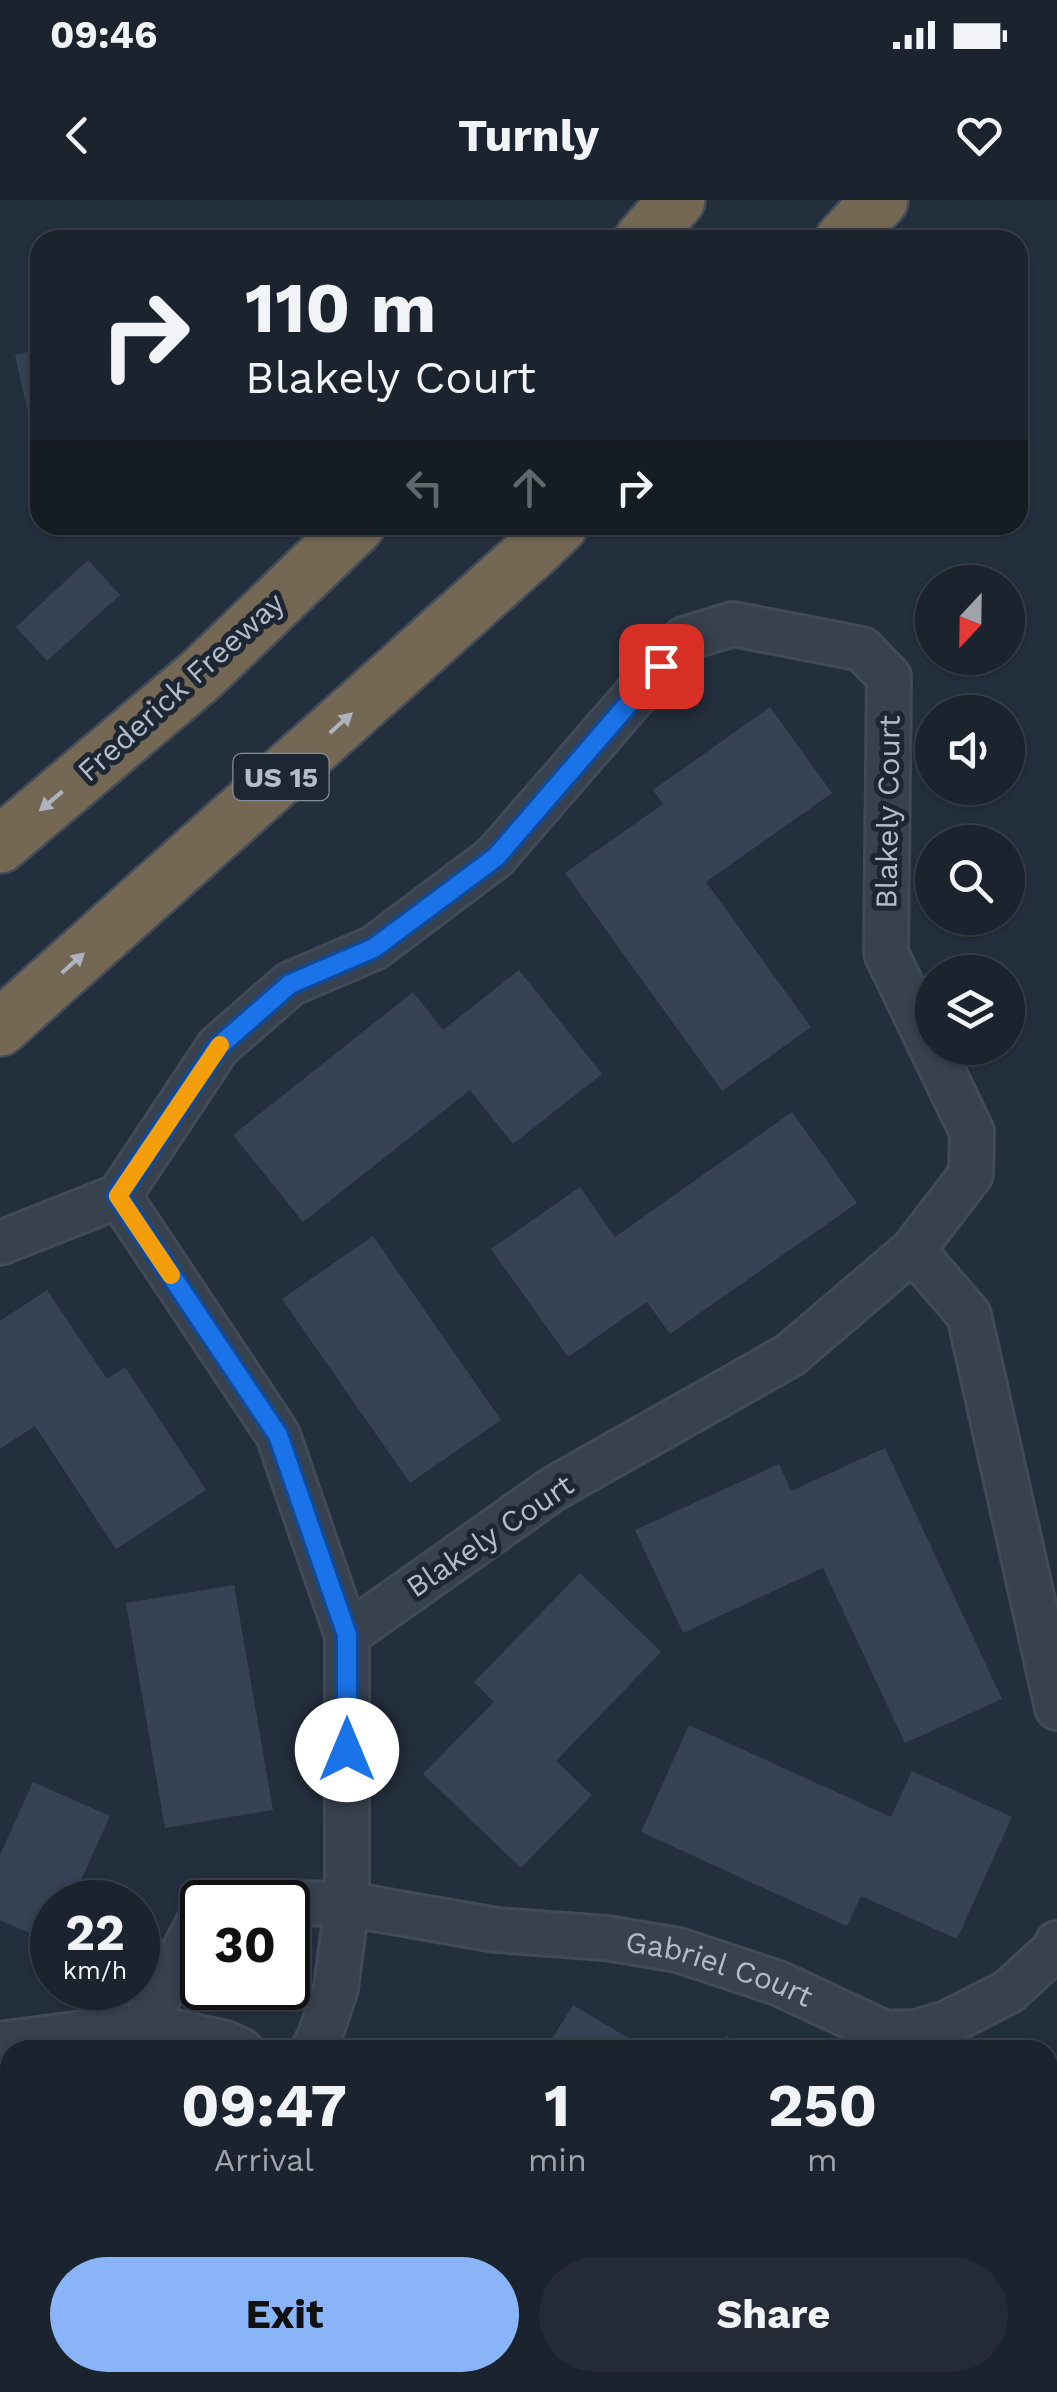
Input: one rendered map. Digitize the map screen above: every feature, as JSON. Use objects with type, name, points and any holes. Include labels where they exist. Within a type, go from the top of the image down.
[{"type":"highway","points":[[640,230],[662,200]]},
{"type":"highway","points":[[650,230],[676,200]]},
{"type":"highway","points":[[843,230],[866,200]]},
{"type":"highway","points":[[852,230],[880,200]]},
{"type":"highway","name":"Frederick Freeway","points":[[0,845],[201,675],[347,535]]},
{"type":"highway","name":"US 15","points":[[0,1028],[549,535]]},
{"type":"street","name":"Blakely Court","points":[[118,1196],[218,1047],[290,984],[374,948],[496,857],[684,639],[733,624],[862,649],[890,678],[886,953],[972,1132],[971,1174],[913,1250],[790,1355],[554,1489],[347,1635]]},
{"type":"street","points":[[0,1243],[118,1196],[278,1435],[347,1635],[347,1904],[336,1988],[318,2040]]},
{"type":"street","points":[[913,1250],[969,1316],[1057,1708]]},
{"type":"street","name":"Gabriel Court","points":[[310,1903],[347,1904],[496,1930],[606,1938],[678,1950],[778,1984],[883,2040]]},
{"type":"street","name":"Gabriel Court","points":[[888,2040],[946,2023],[1008,1992],[1057,1944]]},
{"type":"street","points":[[144,2025],[180,1957]]},
{"type":"street","points":[[30,2040],[144,2025],[212,2040]]},
{"type":"building","points":[[30,351],[30,408],[27,409],[15,355]]},
{"type":"building","points":[[88,560],[120,595],[47,661],[16,627]]},
{"type":"building","points":[[770,707],[832,793],[706,882],[811,1027],[722,1091],[565,873],[663,804],[653,790]]},
{"type":"building","points":[[519,970],[602,1074],[513,1144],[470,1090],[303,1222],[233,1135],[413,992],[443,1030]]},
{"type":"building","points":[[792,1112],[857,1203],[670,1334],[647,1302],[568,1357],[491,1249],[580,1187],[615,1237]]},
{"type":"building","points":[[373,1236],[501,1420],[410,1483],[282,1299]]},
{"type":"building","points":[[47,1290],[107,1379],[125,1367],[206,1490],[116,1549],[35,1426],[0,1449],[0,1321]]},
{"type":"building","points":[[885,1448],[1002,1699],[905,1743],[823,1568],[683,1633],[635,1530],[779,1464],[791,1491]]},
{"type":"building","points":[[580,1573],[661,1652],[556,1761],[592,1795],[521,1868],[423,1774],[494,1702],[474,1682]]},
{"type":"building","points":[[234,1585],[273,1810],[165,1828],[126,1603]]},
{"type":"building","points":[[689,1725],[891,1817],[912,1771],[1012,1817],[957,1939],[861,1896],[847,1926],[641,1832]]},
{"type":"building","points":[[33,1782],[110,1816],[81,1880],[30,1880],[30,1933],[0,1920],[0,1855]]},
{"type":"building","points":[[573,2005],[631,2040],[551,2040]]},
{"type":"slow traffic","points":[[171,1275],[118,1196],[220,1045]]},
{"type":"route","points":[[347,1750],[347,1635],[278,1435],[118,1196],[218,1047],[290,984],[374,948],[496,857],[661,666]]}]
